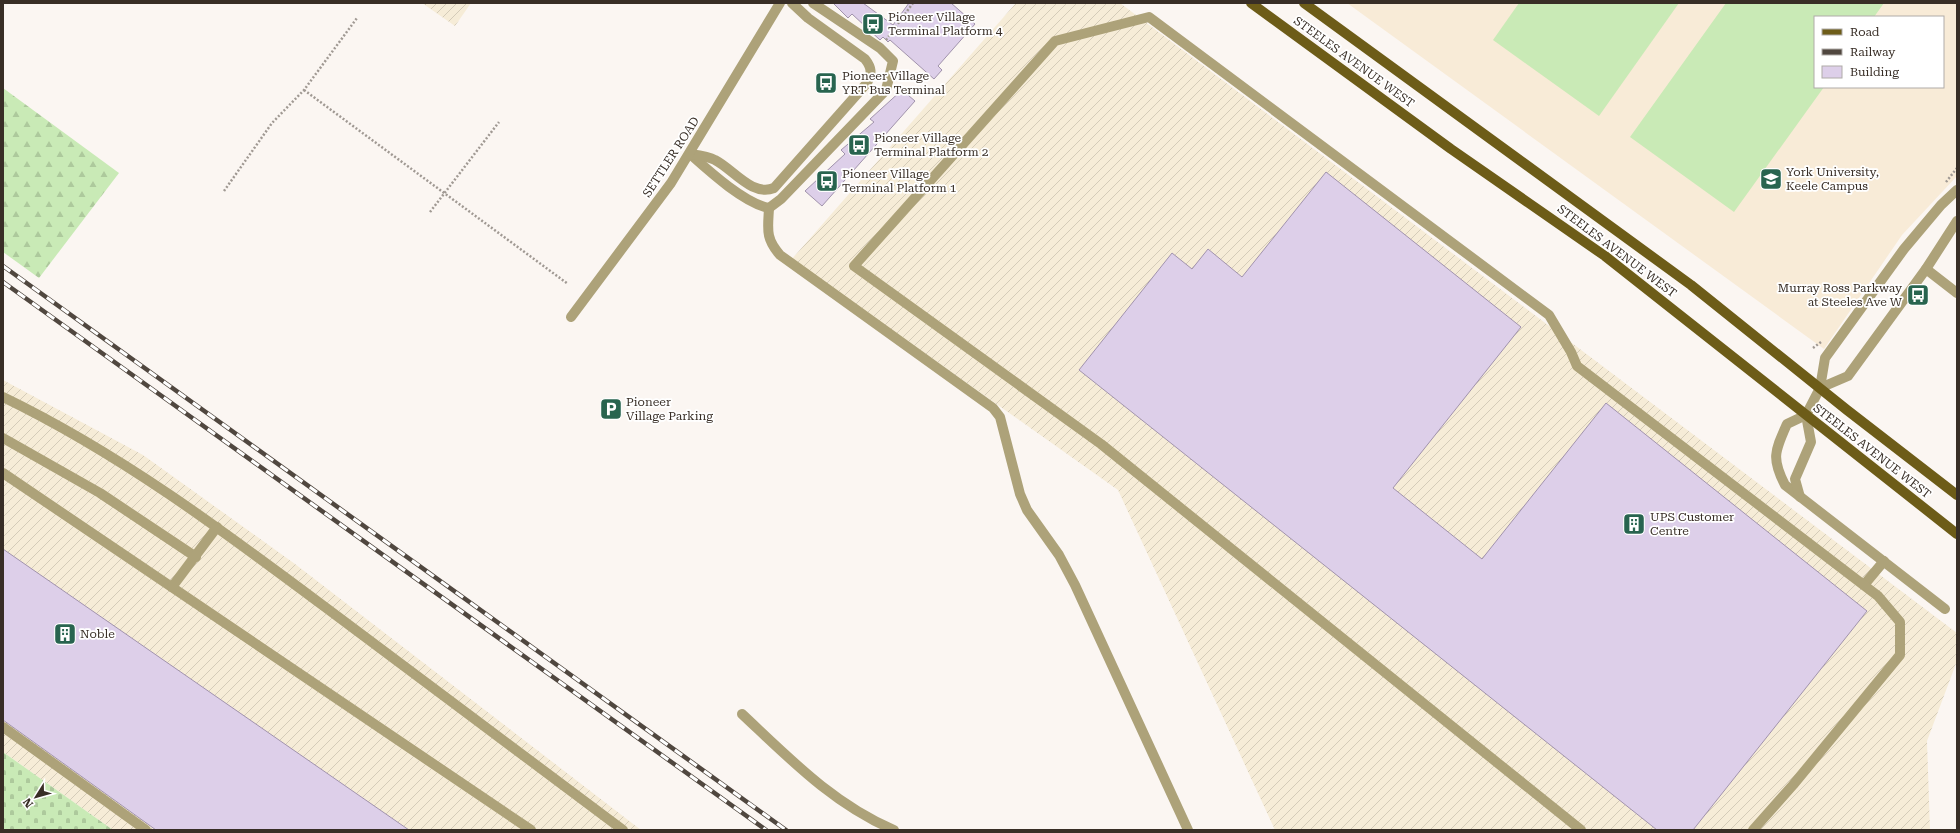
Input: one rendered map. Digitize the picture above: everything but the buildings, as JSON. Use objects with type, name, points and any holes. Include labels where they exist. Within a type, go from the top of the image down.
[{"type":"main road","name":"STEELES AVENUE WEST","points":[[1251,3],[1451,149],[1605,256],[1957,534]]},
{"type":"main road","name":"STEELES AVENUE WEST","points":[[1304,3],[1691,285],[1957,495]]},
{"type":"street","name":"SETTLER ROAD","points":[[571,317],[671,183],[690,154],[780,3]]},
{"type":"street","points":[[690,154],[714,159],[756,189],[768,191],[774,188],[868,83],[872,74],[870,66],[865,59],[808,18],[792,3]]},
{"type":"street","points":[[769,208],[781,199],[886,90],[893,61],[880,48],[812,3]]},
{"type":"street","points":[[1581,830],[1101,444],[854,266],[1055,41],[1149,17],[1549,315],[1571,352],[1577,366],[1878,596],[1900,622],[1900,655],[1793,785],[1753,830]]},
{"type":"street","points":[[690,154],[716,176],[755,204],[769,208]]},
{"type":"street","points":[[1946,609],[1786,485],[1776,468],[1776,459],[1777,447],[1787,424],[1806,415],[1820,388],[1825,358],[1904,249],[1941,205],[1957,190]]},
{"type":"street","points":[[769,208],[768,232],[770,244],[780,255],[993,408],[1000,417],[1020,494],[1025,505],[1059,555],[1076,585],[1188,830]]},
{"type":"street","points":[[1820,388],[1848,376],[1926,269],[1957,221]]},
{"type":"street","points":[[1926,269],[1957,293]]},
{"type":"street","points":[[3,397],[46,418],[105,452],[217,527],[623,830]]},
{"type":"street","points":[[1800,497],[1795,479],[1811,442],[1806,415]]},
{"type":"street","points":[[3,438],[100,492],[196,557]]},
{"type":"street","points":[[3,473],[531,830]]},
{"type":"street","points":[[172,587],[217,527]]},
{"type":"street","points":[[1864,585],[1884,560]]},
{"type":"street","points":[[742,714],[811,779],[836,798],[880,824],[894,830]]},
{"type":"street","points":[[3,727],[146,830]]},
{"type":"path","points":[[880,48],[913,3]]},
{"type":"path","points":[[224,190],[272,123],[304,90],[357,18]]},
{"type":"path","points":[[304,90],[568,284]]},
{"type":"path","points":[[430,212],[499,122]]},
{"type":"shaded area","points":[[422,3],[471,3],[455,26]]},
{"type":"shaded area","points":[[1016,3],[1120,3],[1957,633],[1957,661],[1927,741],[1930,830],[1275,830],[1118,490],[792,259]]},
{"type":"shaded area","name":"York University, Keele Campus","points":[[1347,3],[1957,3],[1957,176],[1902,235],[1824,349]]},
{"type":"shaded area","points":[[3,380],[143,455],[295,564],[641,830],[113,830],[3,752]]},
{"type":"green space","points":[[1519,3],[1679,3],[1599,116],[1493,40]]},
{"type":"green space","points":[[1726,3],[1884,3],[1875,16],[1814,16],[1814,88],[1823,88],[1734,212],[1630,137]]},
{"type":"green space","points":[[3,88],[119,173],[39,278],[3,252]]},
{"type":"green space","points":[[3,752],[113,830],[3,830]]},
{"type":"railway","points":[[3,266],[786,830]]},
{"type":"railway","points":[[3,282],[766,830]]},
{"type":"place","name":"Pioneer Village Terminal Platform 4","points":[[873,24]]},
{"type":"place","name":"Pioneer Village YRT Bus Terminal","points":[[826,83]]},
{"type":"place","name":"Pioneer Village Terminal Platform 2","points":[[859,145]]},
{"type":"place","name":"York University, Keele Campus","points":[[1771,179]]},
{"type":"place","name":"Pioneer Village Terminal Platform 1","points":[[827,181]]},
{"type":"place","name":"Murray Ross Parkway at Steeles Ave W","points":[[1918,295]]},
{"type":"place","name":"Pioneer Village Parking","points":[[611,409]]},
{"type":"place","name":"UPS Customer Centre","points":[[1634,524]]},
{"type":"place","name":"Noble","points":[[65,634]]}]
